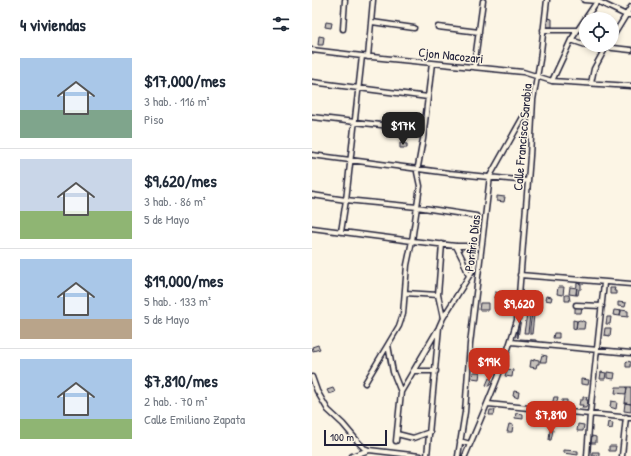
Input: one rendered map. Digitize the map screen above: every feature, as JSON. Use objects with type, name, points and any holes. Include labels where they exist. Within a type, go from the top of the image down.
[{"type":"street","points":[[343,30],[345,0]]},
{"type":"street","points":[[368,57],[373,0]]},
{"type":"street","name":"Calle Francisco Sarabia","points":[[465,456],[488,404],[511,342],[517,320],[533,100],[540,60],[547,0]]},
{"type":"street","points":[[584,0],[597,1],[629,15]]},
{"type":"street","points":[[474,67],[483,1]]},
{"type":"street","points":[[552,81],[571,40],[597,1]]},
{"type":"street","points":[[619,29],[629,15],[631,7]]},
{"type":"street","points":[[372,22],[414,28]]},
{"type":"street","points":[[438,28],[479,32]]},
{"type":"street","points":[[543,30],[578,30]]},
{"type":"street","points":[[571,40],[579,43]]},
{"type":"street","points":[[619,48],[631,50]]},
{"type":"street","name":"Cjon Nacozari","points":[[312,50],[523,72],[552,81],[631,86]]},
{"type":"street","points":[[591,83],[594,69],[604,52]]},
{"type":"street","points":[[341,232],[362,56]]},
{"type":"street","points":[[365,383],[399,326],[403,314],[407,265],[412,243],[420,186],[417,175],[432,63]]},
{"type":"street","points":[[312,82],[428,97]]},
{"type":"street","points":[[490,176],[533,100]]},
{"type":"street","points":[[312,117],[424,130]]},
{"type":"street","points":[[312,155],[418,169],[528,180]]},
{"type":"street","name":"Porfirio Días","points":[[458,456],[465,412],[470,344],[490,176]]},
{"type":"street","points":[[312,195],[417,207],[476,216]]},
{"type":"street","points":[[312,228],[412,243],[465,246],[476,253],[474,268],[455,300],[442,318],[439,328],[427,456]]},
{"type":"street","points":[[442,244],[438,295],[442,318]]},
{"type":"street","points":[[456,246],[469,276]]},
{"type":"street","points":[[520,275],[631,284]]},
{"type":"street","points":[[587,456],[604,283]]},
{"type":"street","points":[[405,293],[438,295]]},
{"type":"street","points":[[576,305],[602,306]]},
{"type":"street","points":[[396,441],[401,392],[439,328]]},
{"type":"street","points":[[511,342],[631,353]]},
{"type":"street","points":[[388,345],[393,372],[401,392]]},
{"type":"street","points":[[413,371],[436,371]]},
{"type":"street","points":[[312,377],[317,391],[328,410],[344,424],[358,443],[364,448],[396,455],[420,456]]},
{"type":"street","points":[[312,393],[317,391]]},
{"type":"street","points":[[488,404],[629,418],[622,456]]},
{"type":"street","points":[[396,434],[413,438],[430,432]]},
{"type":"street","points":[[460,441],[470,444]]},
{"type":"street","points":[[352,456],[369,450]]},
{"type":"street","points":[[375,456],[378,451]]},
{"type":"building","points":[[547,18],[552,19],[552,27],[547,27]]},
{"type":"building","points":[[326,22],[332,23],[331,28],[325,27]]},
{"type":"building","points":[[319,36],[324,37],[323,45],[318,45]]},
{"type":"building","points":[[389,129],[392,132],[389,135],[386,132]]},
{"type":"building","points":[[400,143],[407,144],[407,148],[400,148]]},
{"type":"building","points":[[497,196],[505,197],[504,202],[497,201]]},
{"type":"building","points":[[577,283],[581,284],[581,289],[579,289],[578,295],[576,295]]},
{"type":"building","points":[[558,287],[564,287],[563,295],[557,294]]},
{"type":"building","points":[[570,287],[577,288],[576,295],[569,294]]},
{"type":"building","points":[[610,288],[615,288],[614,291],[616,291],[616,294],[610,294]]},
{"type":"building","points":[[495,292],[501,293],[501,295],[502,293],[507,293],[507,298],[494,298]]},
{"type":"building","points":[[565,295],[569,295],[570,301],[565,301]]},
{"type":"building","points":[[546,296],[552,297],[551,301],[545,300]]},
{"type":"building","points":[[618,302],[626,303],[625,307],[618,306]]},
{"type":"building","points":[[480,303],[488,303],[488,310],[479,310]]},
{"type":"building","points":[[575,307],[582,307],[581,313],[575,313]]},
{"type":"building","points":[[614,310],[621,311],[620,316],[613,315]]},
{"type":"building","points":[[621,310],[628,311],[628,317],[620,316]]},
{"type":"building","points":[[520,312],[522,312],[518,338],[517,337]]},
{"type":"building","points":[[527,314],[530,315],[528,333],[524,333]]},
{"type":"building","points":[[532,314],[534,315],[532,334],[530,334],[530,327]]},
{"type":"building","points":[[607,317],[611,317],[610,324],[606,324]]},
{"type":"building","points":[[573,320],[577,321],[576,329],[573,328]]},
{"type":"building","points":[[580,320],[585,322],[584,329],[576,329],[577,321]]},
{"type":"building","points":[[605,328],[611,328],[610,336],[604,335]]},
{"type":"building","points":[[554,333],[559,333],[559,338],[553,338]]},
{"type":"building","points":[[520,339],[536,340],[536,342],[520,341]]},
{"type":"building","points":[[318,345],[320,349],[313,351],[312,347]]},
{"type":"building","points":[[477,353],[479,353],[479,363],[474,362],[476,360]]},
{"type":"building","points":[[542,355],[547,356],[546,362],[540,362]]},
{"type":"building","points":[[534,359],[539,360],[539,364],[537,364],[536,368],[530,367],[531,360],[534,361]]},
{"type":"building","points":[[627,361],[631,362],[631,367],[626,367]]},
{"type":"building","points":[[478,367],[486,368],[485,371],[478,370]]},
{"type":"building","points":[[507,369],[513,370],[512,377],[505,376]]},
{"type":"building","points":[[473,372],[480,372],[479,379],[472,378]]},
{"type":"building","points":[[601,372],[606,373],[605,379],[600,379]]},
{"type":"building","points":[[607,372],[615,373],[614,379],[607,378]]},
{"type":"building","points":[[489,378],[492,380],[489,386],[486,385]]},
{"type":"building","points":[[581,379],[589,380],[588,385],[581,384]]},
{"type":"building","points":[[616,387],[627,387],[626,394],[615,393]]},
{"type":"building","points":[[627,387],[631,387],[631,404],[625,403]]},
{"type":"building","points":[[333,388],[335,392],[329,394],[327,390]]},
{"type":"building","points":[[514,391],[519,392],[518,398],[513,396]]},
{"type":"building","points":[[554,397],[558,397],[556,406],[552,405]]},
{"type":"building","points":[[583,397],[587,397],[586,400],[588,400],[586,408],[582,408],[583,405],[579,405],[580,400],[583,400]]},
{"type":"building","points":[[562,400],[567,400],[567,408],[562,407]]},
{"type":"building","points":[[611,401],[617,402],[616,409],[610,407]]},
{"type":"building","points":[[625,403],[631,404],[631,412],[624,411]]},
{"type":"building","points":[[490,410],[495,410],[494,415],[489,415]]},
{"type":"building","points":[[516,413],[523,414],[523,419],[515,418]]},
{"type":"building","points":[[608,422],[613,423],[612,429],[607,428]]},
{"type":"building","points":[[509,424],[513,425],[512,432],[507,432]]},
{"type":"building","points":[[578,424],[584,425],[583,431],[577,431]]},
{"type":"building","points":[[550,430],[553,430],[551,440],[549,440]]},
{"type":"building","points":[[592,436],[596,437],[596,443],[591,443]]},
{"type":"building","points":[[609,446],[616,446],[615,451],[609,451]]},
{"type":"building","points":[[563,450],[578,451],[578,455],[563,453]]},
{"type":"building","points":[[592,452],[599,452],[599,456],[592,456]]}]
